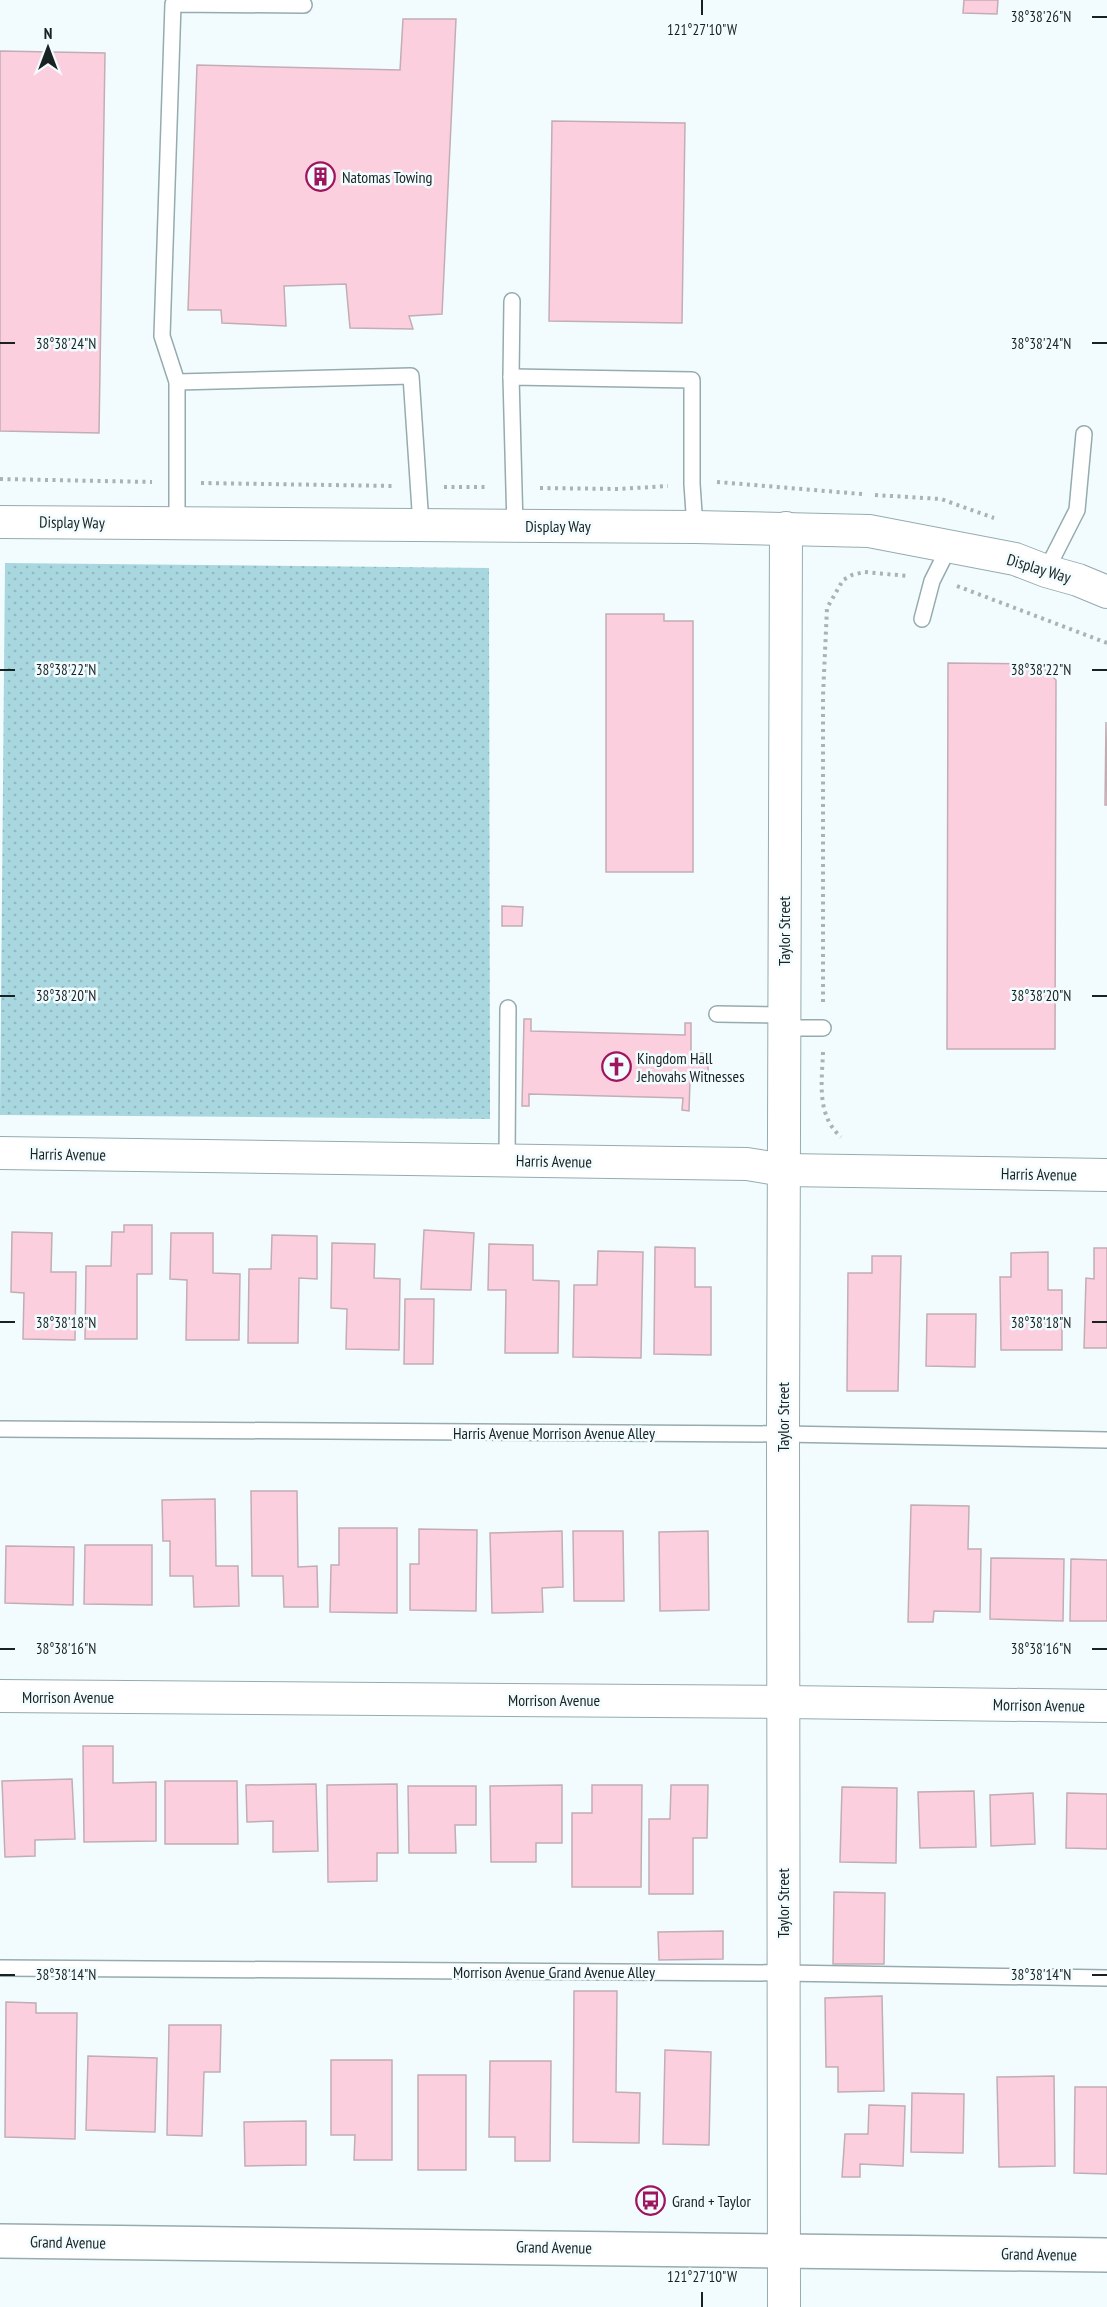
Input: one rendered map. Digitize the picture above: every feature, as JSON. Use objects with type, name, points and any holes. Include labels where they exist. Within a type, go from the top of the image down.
[{"type":"street","name":"Display Way","points":[[0,522],[695,527],[869,531],[1015,559],[1107,592]]},
{"type":"street","name":"Taylor Street","points":[[784,2307],[783,1434],[786,528]]},
{"type":"street","name":"Harris Avenue","points":[[0,1153],[747,1164],[784,1170],[1107,1175]]},
{"type":"street","name":"Morrison Avenue","points":[[0,1696],[1107,1706]]},
{"type":"street","name":"Grand Avenue","points":[[0,2241],[1107,2255]]},
{"type":"lane","points":[[177,523],[177,382],[162,336],[173,4],[304,5]]},
{"type":"lane","points":[[512,301],[514,527]]},
{"type":"lane","points":[[177,382],[411,376],[421,525]]},
{"type":"lane","points":[[511,378],[692,380],[692,484],[695,527]]},
{"type":"lane","points":[[1046,571],[1077,510],[1084,435]]},
{"type":"lane","points":[[922,619],[932,581],[950,545]]},
{"type":"lane","points":[[507,1161],[508,1008]]},
{"type":"lane","points":[[717,1014],[823,1028]]},
{"type":"lane","name":"Harris Avenue Morrison Avenue Alley","points":[[0,1429],[783,1434],[1107,1440]]},
{"type":"lane","name":"Morrison Avenue Grand Avenue Alley","points":[[0,1968],[783,1973],[1107,1978]]},
{"type":"path","points":[[847,1141],[833,1129],[825,1115],[822,1096],[823,696],[827,608],[843,580],[864,572],[879,573],[954,585],[1107,643]]},
{"type":"shaded area","points":[[5,563],[489,568],[490,1119],[0,1115]]},
{"type":"building","points":[[964,0],[998,0],[997,14],[963,13]]},
{"type":"building","name":"Natomas Towing","points":[[403,19],[456,19],[442,314],[409,316],[413,329],[350,328],[346,284],[284,286],[286,326],[222,323],[221,310],[188,310],[197,65],[400,70]]},
{"type":"building","points":[[0,51],[105,53],[99,433],[0,431]]},
{"type":"building","points":[[552,121],[685,123],[682,323],[549,321]]},
{"type":"building","points":[[606,614],[664,614],[664,621],[693,621],[693,872],[606,872]]},
{"type":"building","points":[[948,663],[1039,664],[1056,680],[1055,1049],[947,1049]]},
{"type":"building","points":[[1106,722],[1107,805],[1105,805]]},
{"type":"building","points":[[502,906],[523,907],[522,926],[502,926]]},
{"type":"building","name":"Kingdom Hall Jehovahs Witnesses","points":[[524,1019],[531,1019],[531,1031],[685,1035],[685,1023],[691,1023],[691,1053],[708,1053],[708,1081],[690,1081],[689,1111],[682,1110],[683,1098],[529,1094],[529,1106],[522,1106]]},
{"type":"building","points":[[124,1225],[152,1225],[152,1274],[137,1274],[137,1339],[85,1339],[86,1266],[111,1266],[112,1232],[124,1232]]},
{"type":"building","points":[[424,1230],[474,1233],[471,1290],[421,1289]]},
{"type":"building","points":[[12,1232],[52,1233],[51,1272],[76,1272],[75,1340],[23,1339],[24,1293],[11,1292]]},
{"type":"building","points":[[171,1233],[213,1233],[213,1273],[240,1274],[239,1340],[186,1340],[187,1280],[170,1279]]},
{"type":"building","points":[[272,1235],[317,1236],[317,1279],[299,1278],[298,1343],[248,1343],[249,1269],[271,1269]]},
{"type":"building","points":[[332,1243],[375,1244],[374,1278],[400,1279],[399,1350],[346,1349],[347,1309],[331,1308]]},
{"type":"building","points":[[489,1244],[533,1245],[533,1280],[559,1281],[558,1353],[505,1353],[506,1290],[488,1290]]},
{"type":"building","points":[[655,1247],[695,1248],[695,1287],[711,1287],[711,1355],[654,1354]]},
{"type":"building","points":[[1094,1248],[1107,1248],[1107,1348],[1084,1348],[1086,1278],[1094,1279]]},
{"type":"building","points":[[598,1251],[643,1252],[641,1358],[573,1357],[574,1285],[597,1285]]},
{"type":"building","points":[[1048,1252],[1048,1290],[1062,1290],[1062,1350],[1001,1350],[1000,1277],[1011,1277],[1011,1253]]},
{"type":"building","points":[[872,1256],[901,1256],[898,1391],[847,1391],[848,1273],[872,1273]]},
{"type":"building","points":[[405,1299],[434,1299],[433,1364],[404,1364]]},
{"type":"building","points":[[927,1314],[976,1314],[975,1367],[926,1366]]},
{"type":"building","points":[[251,1491],[297,1491],[298,1567],[317,1566],[318,1607],[284,1607],[283,1576],[252,1576]]},
{"type":"building","points":[[215,1499],[216,1566],[238,1566],[239,1606],[194,1607],[193,1576],[170,1576],[170,1541],[163,1541],[162,1500]]},
{"type":"building","points":[[911,1505],[969,1506],[968,1549],[981,1549],[980,1612],[934,1611],[933,1622],[908,1622]]},
{"type":"building","points":[[339,1528],[397,1528],[397,1613],[330,1612],[331,1565],[339,1565]]},
{"type":"building","points":[[419,1529],[477,1530],[476,1611],[410,1610],[410,1564],[419,1564]]},
{"type":"building","points":[[562,1531],[563,1587],[542,1588],[543,1612],[492,1613],[490,1533]]},
{"type":"building","points":[[573,1531],[623,1531],[624,1601],[574,1601]]},
{"type":"building","points":[[708,1531],[709,1610],[660,1611],[659,1532]]},
{"type":"building","points":[[85,1545],[152,1545],[152,1605],[84,1604]]},
{"type":"building","points":[[6,1546],[74,1547],[73,1605],[5,1603]]},
{"type":"building","points":[[991,1558],[1064,1559],[1063,1621],[990,1619]]},
{"type":"building","points":[[1071,1559],[1107,1560],[1107,1621],[1070,1621]]},
{"type":"building","points":[[83,1746],[113,1746],[113,1783],[156,1782],[156,1841],[84,1842]]},
{"type":"building","points":[[72,1779],[75,1839],[35,1840],[35,1856],[5,1857],[2,1781]]},
{"type":"building","points":[[165,1781],[237,1781],[238,1844],[165,1844]]},
{"type":"building","points":[[316,1784],[318,1851],[273,1852],[273,1821],[247,1822],[246,1785]]},
{"type":"building","points":[[397,1784],[398,1853],[377,1853],[377,1881],[328,1882],[327,1785]]},
{"type":"building","points":[[562,1785],[562,1843],[536,1843],[536,1862],[491,1862],[490,1786]]},
{"type":"building","points":[[592,1785],[642,1785],[641,1887],[572,1887],[572,1813],[592,1813]]},
{"type":"building","points":[[671,1785],[708,1785],[707,1838],[693,1838],[693,1894],[649,1894],[649,1819],[670,1819]]},
{"type":"building","points":[[408,1786],[476,1786],[476,1825],[455,1825],[456,1853],[409,1853]]},
{"type":"building","points":[[842,1787],[897,1788],[896,1863],[840,1862]]},
{"type":"building","points":[[974,1791],[976,1847],[920,1848],[918,1792]]},
{"type":"building","points":[[1033,1793],[1035,1844],[991,1846],[990,1795]]},
{"type":"building","points":[[1067,1793],[1107,1794],[1107,1849],[1066,1848]]},
{"type":"building","points":[[834,1892],[885,1893],[884,1964],[833,1964]]},
{"type":"building","points":[[723,1931],[723,1959],[659,1960],[658,1932]]},
{"type":"building","points":[[574,1991],[617,1991],[616,2092],[640,2093],[639,2143],[573,2142]]},
{"type":"building","points":[[882,1996],[884,2091],[838,2092],[838,2067],[826,2067],[825,1998]]},
{"type":"building","points":[[6,2002],[36,2003],[36,2013],[77,2013],[75,2139],[5,2137]]},
{"type":"building","points":[[169,2025],[221,2025],[220,2072],[204,2072],[202,2136],[167,2135]]},
{"type":"building","points":[[665,2050],[711,2052],[709,2145],[663,2144]]},
{"type":"building","points":[[88,2056],[157,2058],[155,2132],[86,2130]]},
{"type":"building","points":[[331,2060],[392,2060],[392,2160],[354,2160],[355,2135],[331,2135]]},
{"type":"building","points":[[490,2061],[551,2061],[550,2161],[515,2161],[515,2137],[489,2137]]},
{"type":"building","points":[[418,2075],[466,2075],[466,2170],[418,2170]]},
{"type":"building","points":[[1054,2076],[1055,2166],[999,2167],[997,2077]]},
{"type":"building","points":[[1075,2087],[1107,2087],[1107,2174],[1074,2173]]},
{"type":"building","points":[[912,2093],[964,2094],[963,2153],[911,2152]]},
{"type":"building","points":[[869,2105],[905,2106],[903,2166],[860,2164],[860,2177],[842,2177],[845,2134],[868,2134]]},
{"type":"building","points":[[306,2121],[306,2165],[245,2166],[244,2122]]},
{"type":"place","name":"Natomas Towing","points":[[321,177]]},
{"type":"place","name":"Kingdom Hall Jehovahs Witnesses","points":[[616,1067]]},
{"type":"place","name":"Grand + Taylor","points":[[651,2201]]}]
